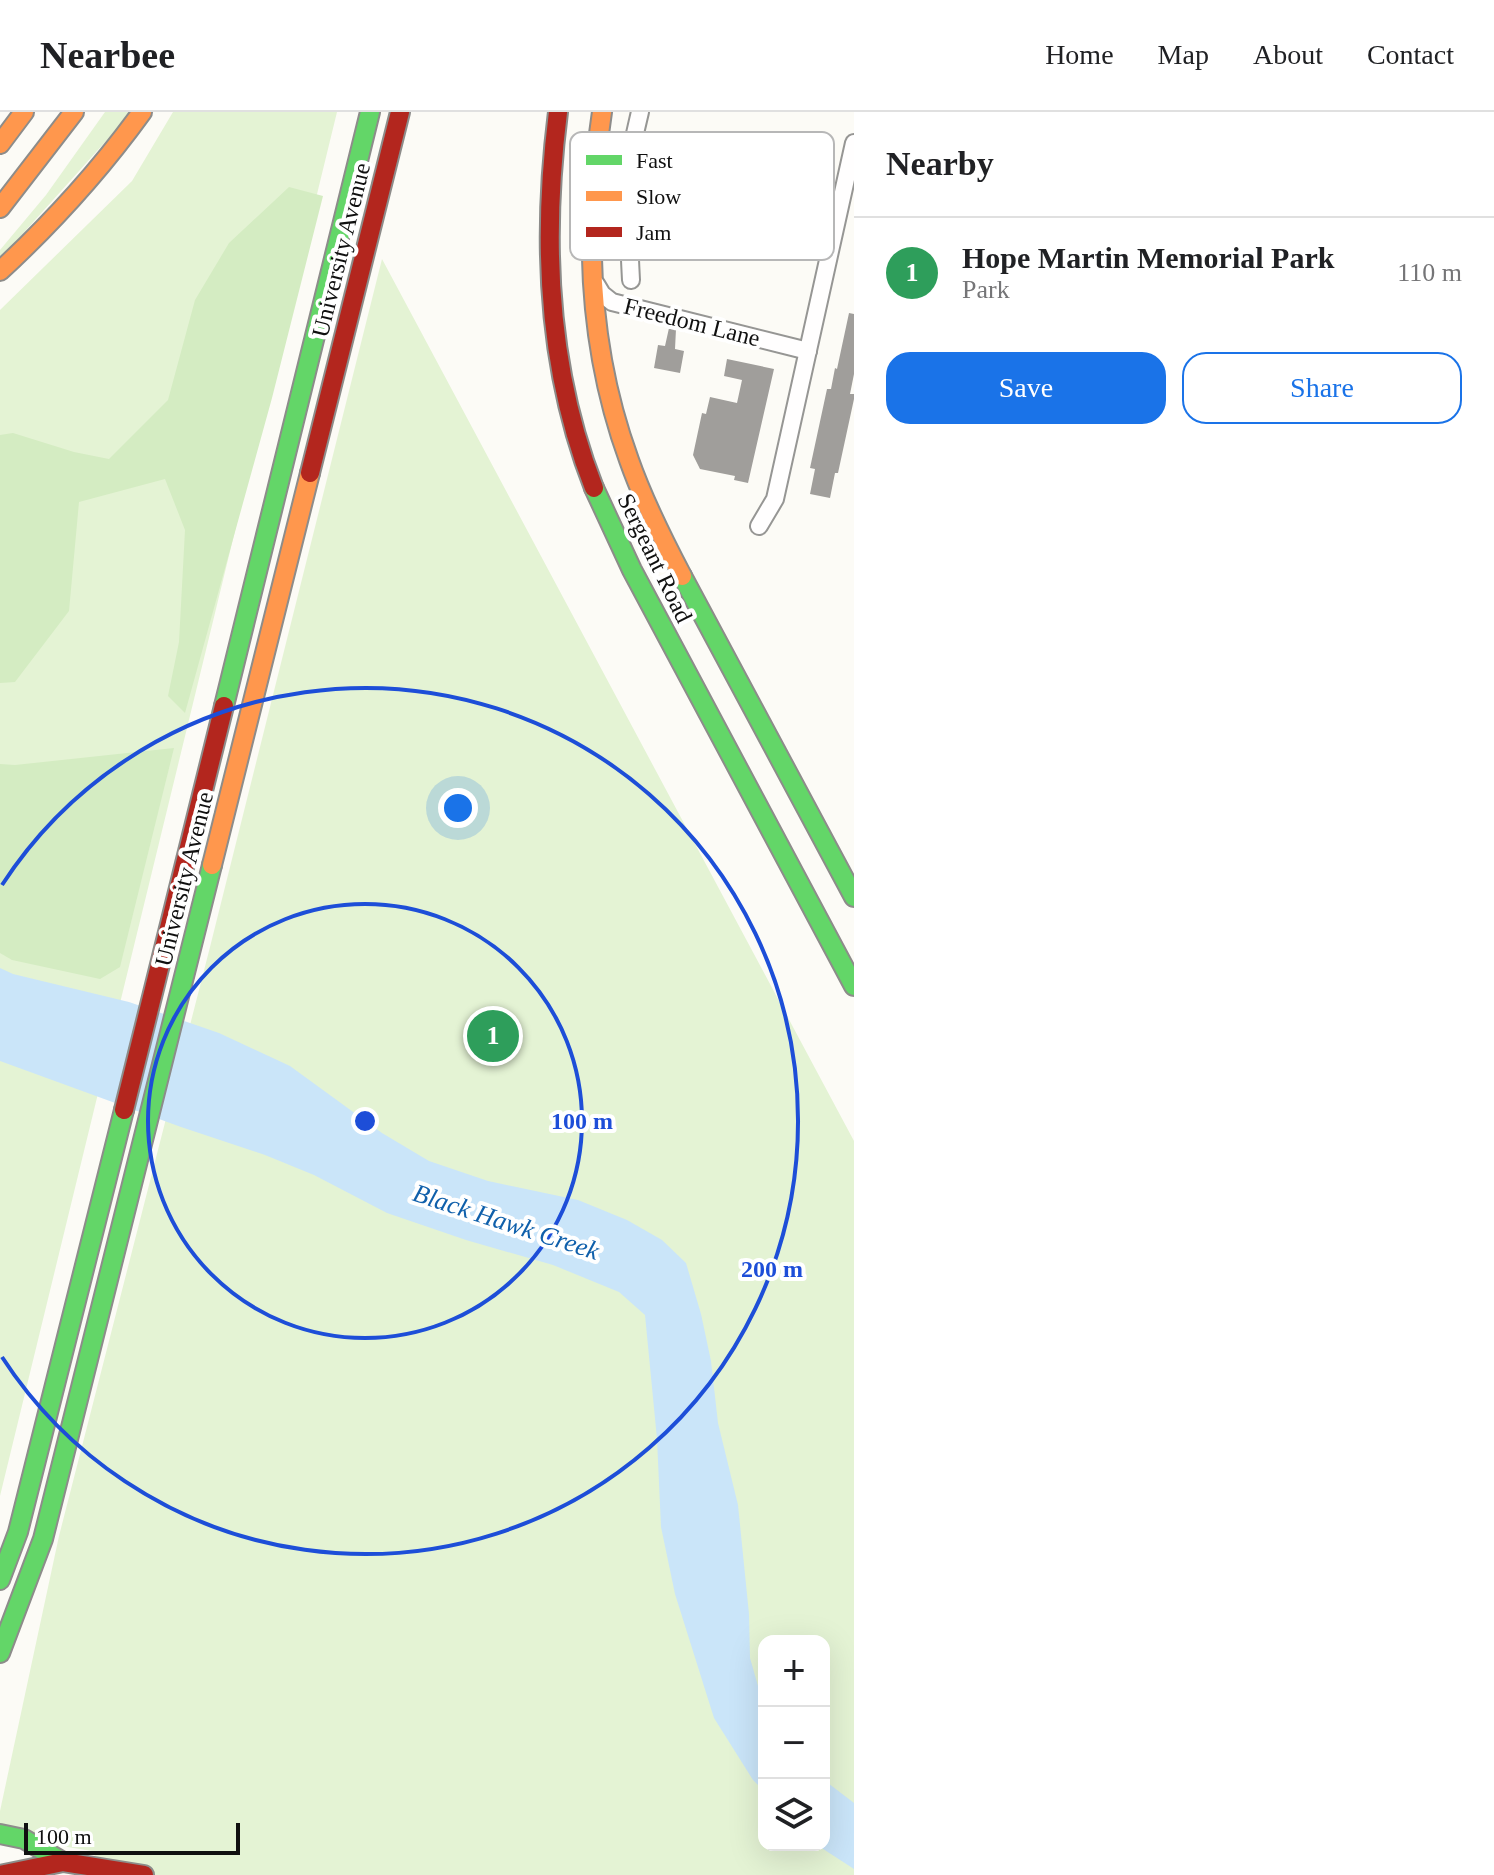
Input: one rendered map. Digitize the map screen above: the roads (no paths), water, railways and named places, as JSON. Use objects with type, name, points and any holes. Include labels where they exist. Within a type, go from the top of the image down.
[{"type":"main road","points":[[0,144],[24,112]]},
{"type":"main road","points":[[0,208],[74,112]]},
{"type":"main road","points":[[0,271],[71,201],[142,112]]},
{"type":"main road","name":"University Avenue","points":[[0,1580],[18,1532],[110,1169],[370,112]]},
{"type":"main road","name":"University Avenue","points":[[0,1653],[43,1539],[400,112]]},
{"type":"main road","name":"Sergeant Road","points":[[558,112],[548,227],[550,284],[555,339],[574,426],[588,472],[639,583],[854,986]]},
{"type":"main road","name":"Sergeant Road","points":[[599,132],[602,112]]},
{"type":"main road","name":"Sergeant Road","points":[[590,260],[598,330],[614,412],[643,497],[687,586],[854,897]]},
{"type":"main road","points":[[0,1834],[24,1839],[63,1862],[88,1870],[144,1875]]},
{"type":"main road","points":[[0,1875],[63,1862]]},
{"type":"street","points":[[634,132],[640,112]]},
{"type":"street","points":[[834,233],[854,143]]},
{"type":"street","points":[[630,260],[631,280]]},
{"type":"street","points":[[759,526],[775,499],[828,260]]},
{"type":"street","name":"Freedom Lane","points":[[590,273],[602,294],[612,302],[808,351]]},
{"type":"water","name":"Black Hawk Creek","points":[[0,968],[13,974],[129,1002],[219,1033],[290,1066],[382,1133],[429,1161],[488,1181],[578,1200],[627,1220],[662,1240],[686,1263],[701,1314],[711,1361],[718,1423],[738,1505],[749,1614],[750,1658],[758,1686],[758,1785],[714,1718],[675,1594],[661,1527],[657,1439],[645,1315],[619,1292],[553,1265],[387,1213],[314,1175],[265,1155],[0,1061]]},
{"type":"water","points":[[830,1785],[854,1803],[854,1869],[826,1851],[830,1851]]},
{"type":"place","name":"Hope Martin Memorial Park","points":[[493,1036]]}]
